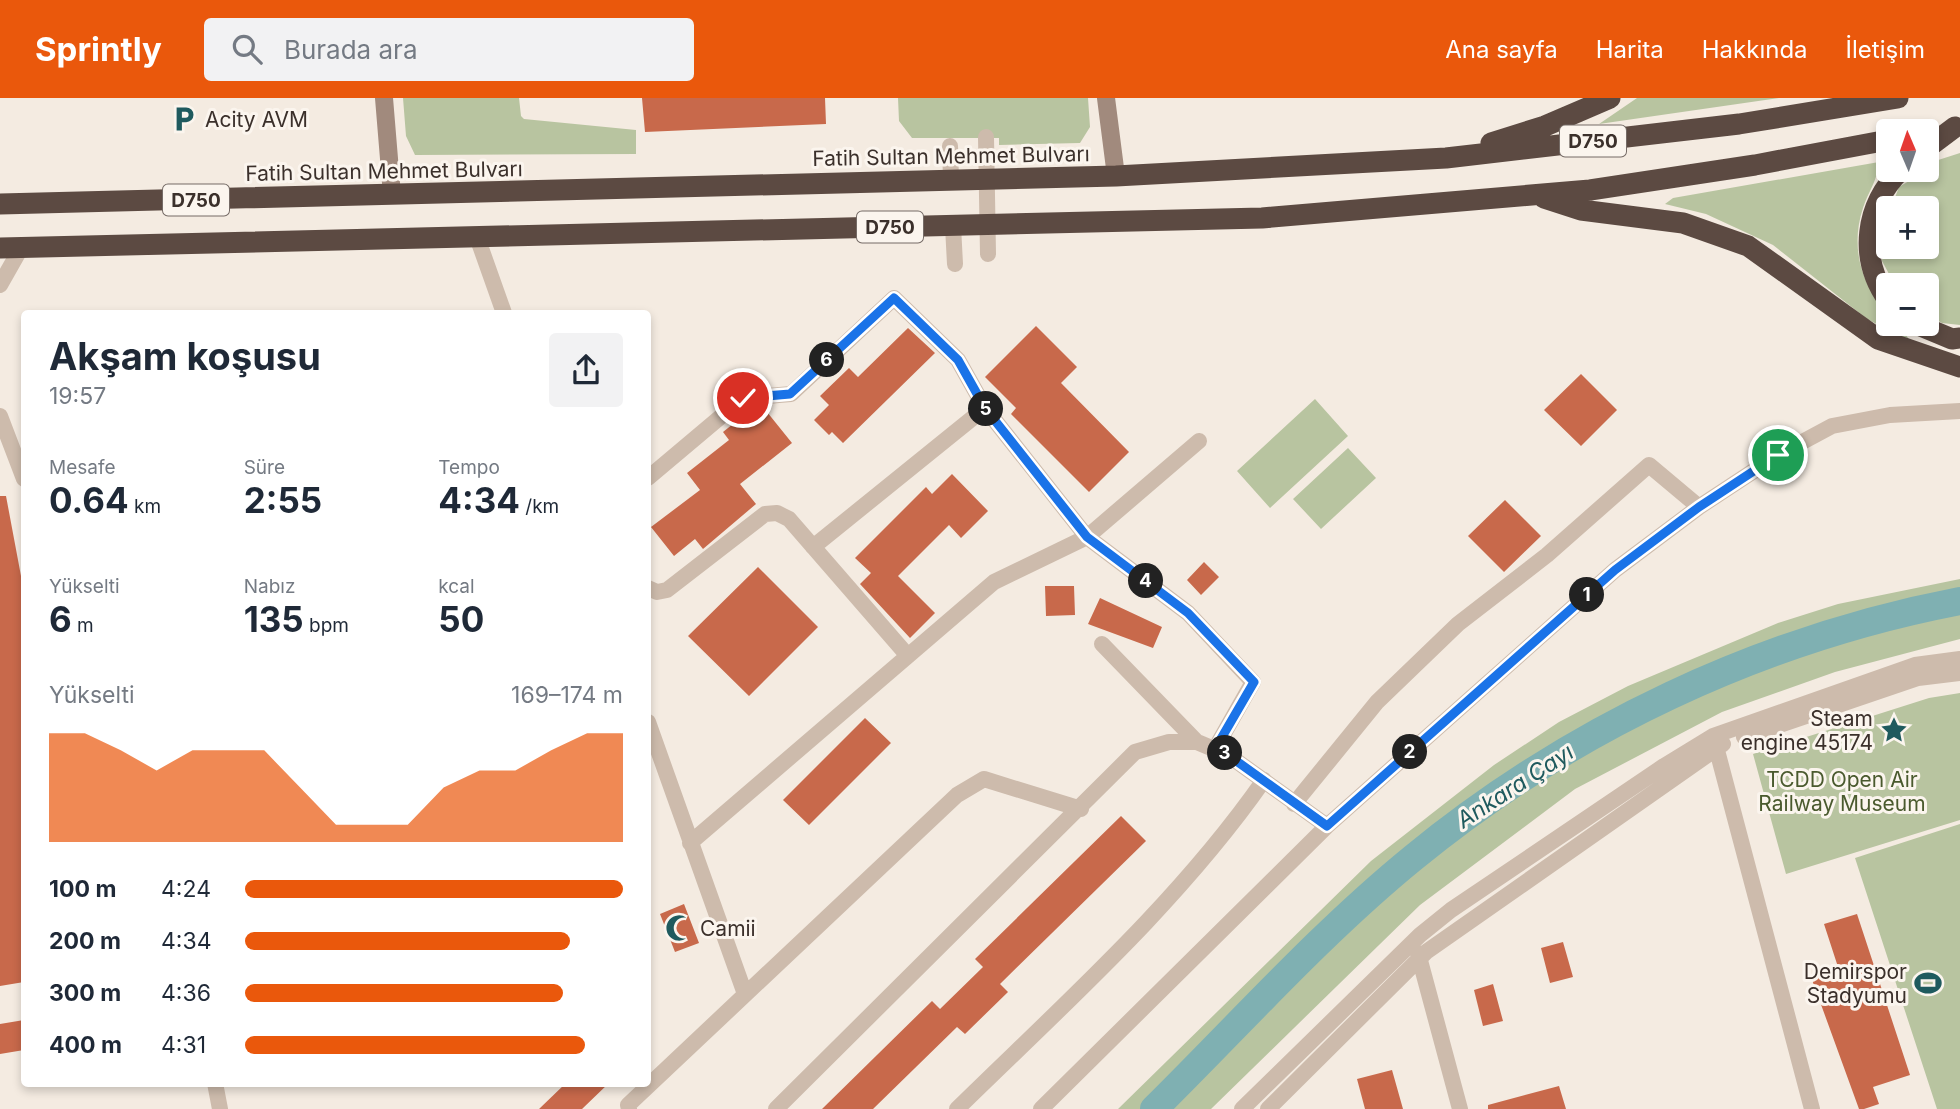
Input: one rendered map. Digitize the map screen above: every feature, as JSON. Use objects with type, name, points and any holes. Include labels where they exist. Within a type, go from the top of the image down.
[{"type":"highway","points":[[1446,158],[1545,126],[1610,98]]},
{"type":"highway","name":"Fatih Sultan Mehmet Bulvarı","points":[[0,204],[1115,176],[1446,158],[1739,124],[1898,98]]},
{"type":"highway","points":[[1939,130],[1957,126]]},
{"type":"highway","points":[[1939,139],[1957,126]]},
{"type":"highway","name":"D750","points":[[11,248],[1262,218],[1590,190],[1755,165],[1876,142]]},
{"type":"highway","points":[[1876,274],[1868,243],[1870,221],[1883,187],[1888,182]]},
{"type":"highway","points":[[1535,195],[1581,210],[1683,223],[1748,246],[1878,339],[1960,367]]},
{"type":"highway","points":[[1939,334],[1952,339],[1960,338]]},
{"type":"main road","points":[[384,98],[392,195]]},
{"type":"main road","points":[[1107,98],[1115,176]]},
{"type":"street","points":[[986,137],[988,254]]},
{"type":"street","points":[[950,146],[951,180]]},
{"type":"street","points":[[953,226],[955,264]]},
{"type":"street","points":[[477,237],[503,310]]},
{"type":"street","points":[[0,285],[11,248]]},
{"type":"street","points":[[651,475],[743,398],[790,394],[894,298],[958,360],[985,408],[1087,537],[1188,613],[1254,682],[1215,749]]},
{"type":"street","points":[[813,547],[985,408]]},
{"type":"street","points":[[1041,1109],[1327,826],[1615,570],[1699,507],[1778,455],[1832,426],[1890,415],[1960,411]]},
{"type":"street","points":[[0,416],[21,471]]},
{"type":"street","points":[[690,843],[994,582],[1087,537],[1199,441]]},
{"type":"street","points":[[1294,804],[1377,702],[1458,624],[1547,555],[1649,465],[1699,507]]},
{"type":"street","points":[[651,589],[657,592],[667,590],[765,514],[777,513],[789,519],[908,656]]},
{"type":"street","points":[[1101,644],[1197,742]]},
{"type":"street","points":[[1242,1109],[1414,940],[1451,910],[1664,766],[1715,741],[1915,666],[1960,659]]},
{"type":"street","points":[[1268,1109],[1419,958],[1715,741],[1918,678],[1960,673]]},
{"type":"street","points":[[651,731],[745,994]]},
{"type":"street","points":[[1715,741],[1812,1109]]},
{"type":"street","points":[[776,1109],[1081,809],[1135,752],[1169,742],[1197,742],[1228,755],[1327,826]]},
{"type":"street","points":[[651,1083],[957,795],[984,779],[1081,809]]},
{"type":"street","points":[[957,1109],[1113,956],[1227,833],[1264,780]]},
{"type":"street","points":[[1414,940],[1460,1109]]},
{"type":"street","points":[[216,1087],[220,1109]]},
{"type":"street","points":[[629,1109],[628,1105],[647,1087]]},
{"type":"green space","points":[[403,98],[519,98],[521,116],[524,119],[636,130],[636,154],[415,155],[406,136]]},
{"type":"green space","points":[[898,98],[1088,98],[1090,127],[1080,143],[999,145],[999,138],[912,138],[899,121]]},
{"type":"green space","points":[[1637,98],[1779,98],[1599,124]]},
{"type":"green space","points":[[1960,153],[1960,325],[1939,321],[1939,273],[1888,273],[1882,261],[1939,259],[1939,196],[1896,196],[1899,187],[1907,182],[1939,182],[1939,160]]},
{"type":"green space","points":[[1876,163],[1876,177],[1859,223],[1858,251],[1860,265],[1876,298],[1876,324],[1773,245],[1706,214],[1665,204],[1673,198]]},
{"type":"green space","points":[[1315,399],[1348,436],[1270,508],[1237,471]]},
{"type":"green space","points":[[1348,448],[1376,478],[1321,529],[1293,499]]},
{"type":"green space","points":[[1960,579],[1960,639],[1835,672],[1722,712],[1575,789],[1420,905],[1211,1109],[1118,1109],[1371,861],[1494,765],[1559,722],[1628,686],[1778,623],[1838,604]]},
{"type":"green space","name":"TCDD Open Air Railway Museum","points":[[1960,693],[1960,820],[1786,874],[1753,754],[1929,698]]},
{"type":"green space","name":"Demirspor Stadyumu","points":[[1960,824],[1960,1109],[1937,1109],[1855,858]]},
{"type":"building","points":[[642,98],[825,98],[826,124],[645,132]]},
{"type":"building","points":[[1036,326],[1077,367],[1061,383],[1129,452],[1089,492],[1011,414],[1016,408],[985,377]]},
{"type":"building","points":[[908,328],[935,353],[843,443],[832,432],[829,435],[814,420],[829,405],[820,396],[849,368],[858,377]]},
{"type":"building","points":[[1581,374],[1617,410],[1581,446],[1544,410]]},
{"type":"building","points":[[763,407],[792,443],[740,484],[756,504],[703,549],[695,539],[674,556],[651,527],[700,490],[687,473],[729,440],[723,432],[753,408]]},
{"type":"building","points":[[952,474],[988,511],[961,538],[949,525],[898,576],[935,613],[910,638],[860,584],[871,573],[855,558],[926,487],[932,494]]},
{"type":"building","points":[[0,496],[6,496],[21,576],[21,982],[0,986]]},
{"type":"building","points":[[1505,500],[1541,536],[1504,572],[1468,536]]},
{"type":"building","points":[[1204,562],[1219,577],[1201,595],[1187,580]]},
{"type":"building","points":[[758,567],[818,627],[749,696],[688,636]]},
{"type":"building","points":[[1045,586],[1074,586],[1075,615],[1046,616]]},
{"type":"building","points":[[1100,598],[1162,627],[1153,648],[1088,624]]},
{"type":"building","points":[[865,718],[891,743],[809,825],[783,800]]},
{"type":"building","points":[[1121,816],[1146,841],[1000,984],[1008,992],[965,1034],[957,1027],[873,1109],[822,1109],[932,1001],[940,1009],[983,967],[975,959]]},
{"type":"building","name":"Camii","points":[[684,904],[699,943],[675,952],[660,914]]},
{"type":"building","points":[[1857,914],[1910,1075],[1873,1087],[1879,1104],[1864,1109],[1859,1109],[1811,977],[1838,967],[1824,924]]},
{"type":"building","points":[[1563,942],[1573,977],[1550,983],[1541,948]]},
{"type":"building","points":[[1493,984],[1503,1021],[1483,1026],[1474,990]]},
{"type":"building","points":[[21,1020],[21,1050],[0,1054],[0,1024]]},
{"type":"building","points":[[1392,1070],[1403,1109],[1365,1109],[1357,1079]]},
{"type":"building","points":[[1559,1086],[1566,1109],[1488,1109],[1488,1105]]},
{"type":"building","points":[[562,1087],[605,1087],[582,1109],[539,1109]]},
{"type":"waterway","name":"Ankara Çayı","points":[[1154,1109],[1313,948],[1379,887],[1473,811],[1537,769],[1603,730],[1671,695],[1741,665],[1813,639],[1960,601]]},
{"type":"place","name":"Acity AVM","points":[[184,119]]},
{"type":"place","name":"Steam engine 45174","points":[[1894,730]]},
{"type":"place","name":"Camii","points":[[679,928]]},
{"type":"place","name":"Demirspor Stadyumu","points":[[1928,983]]},
{"type":"route","points":[[743,398],[790,394],[894,298],[958,360],[985,408],[1087,537],[1188,613],[1254,682],[1215,749],[1228,755],[1327,826],[1615,570],[1699,507],[1778,455]]}]
